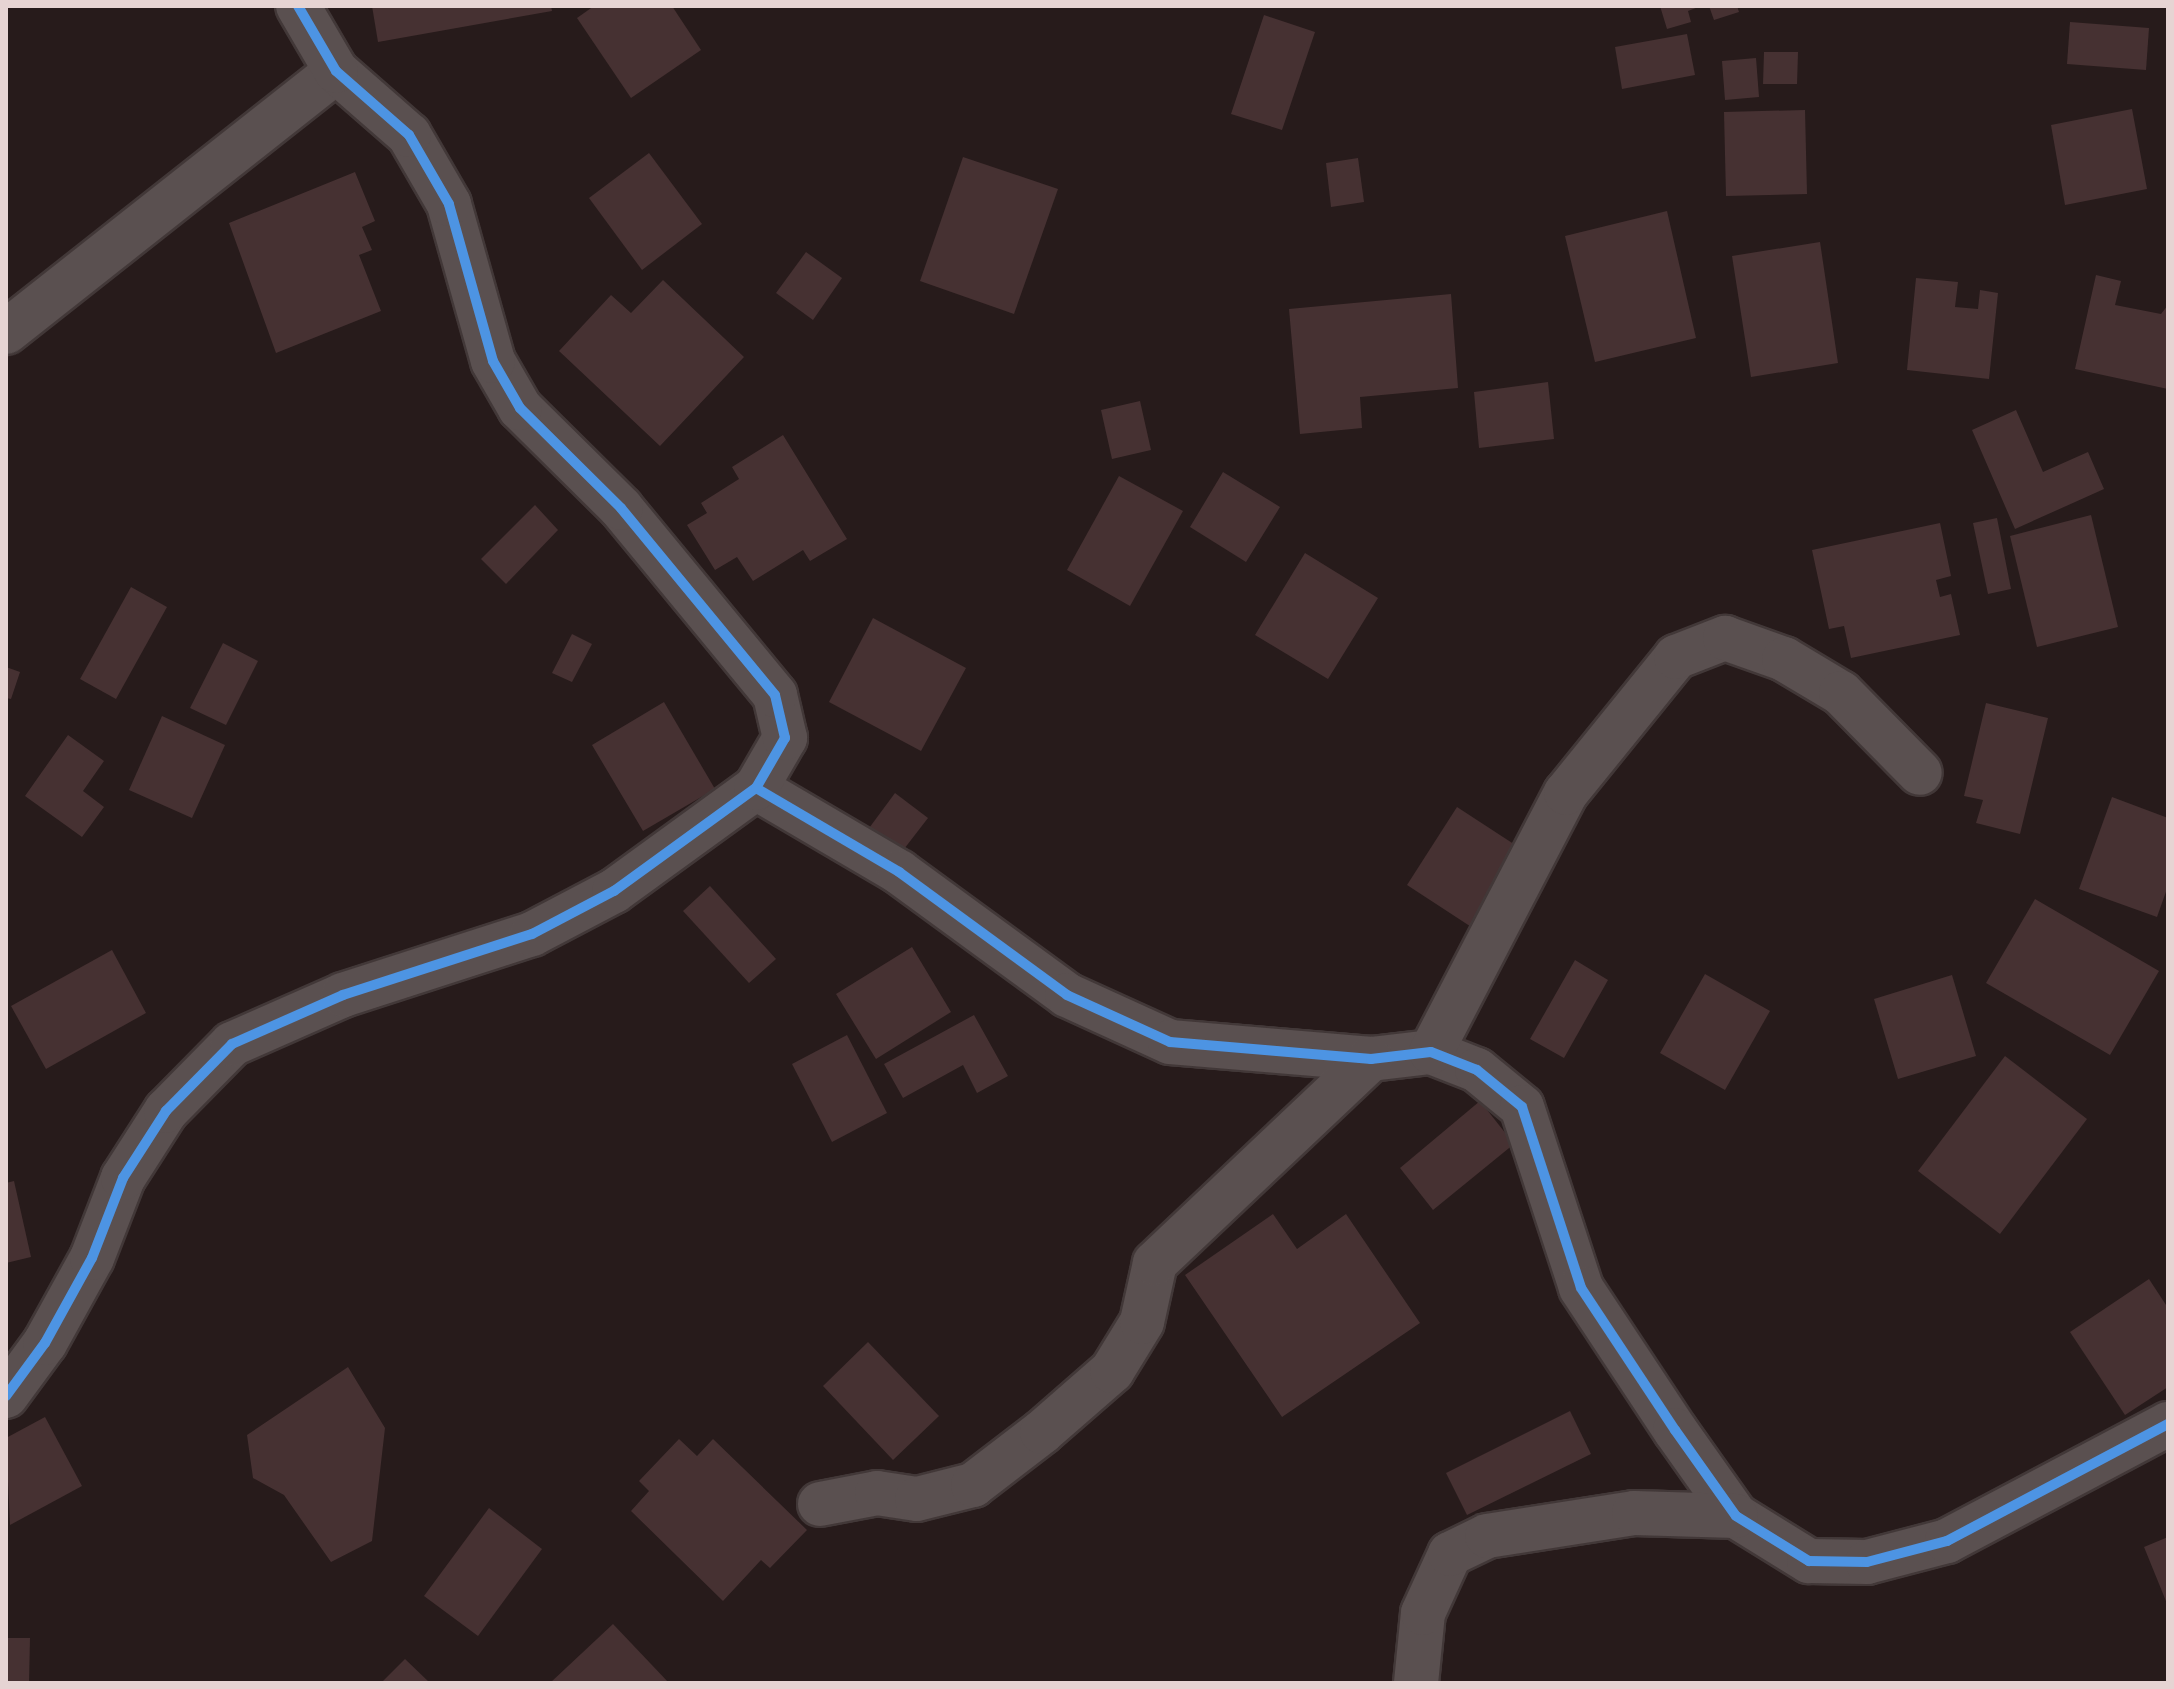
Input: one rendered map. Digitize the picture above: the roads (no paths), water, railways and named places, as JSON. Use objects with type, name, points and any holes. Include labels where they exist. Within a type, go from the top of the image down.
[{"type":"street","points":[[6,1396],[79,1283],[149,1138],[232,1044],[343,995],[532,934],[614,891],[756,788],[785,738],[775,695],[621,508],[520,408],[493,361],[449,204],[409,135],[336,71],[298,6]]},
{"type":"street","points":[[6,332],[336,71]]},
{"type":"street","points":[[1431,1052],[1566,793],[1676,657],[1725,638],[1784,659],[1841,693],[1920,773]]},
{"type":"street","points":[[756,788],[899,872],[1067,995],[1170,1042],[1371,1059],[1431,1052],[1477,1070],[1522,1107],[1581,1288],[1736,1516],[1809,1561],[1867,1562],[1947,1541],[2168,1424]]},
{"type":"street","points":[[820,1504],[877,1493],[917,1499],[973,1485],[1042,1432],[1112,1371],[1142,1322],[1155,1263],[1371,1059]]},
{"type":"street","points":[[1416,1683],[1423,1613],[1450,1554],[1487,1536],[1634,1513],[1736,1516]]}]
